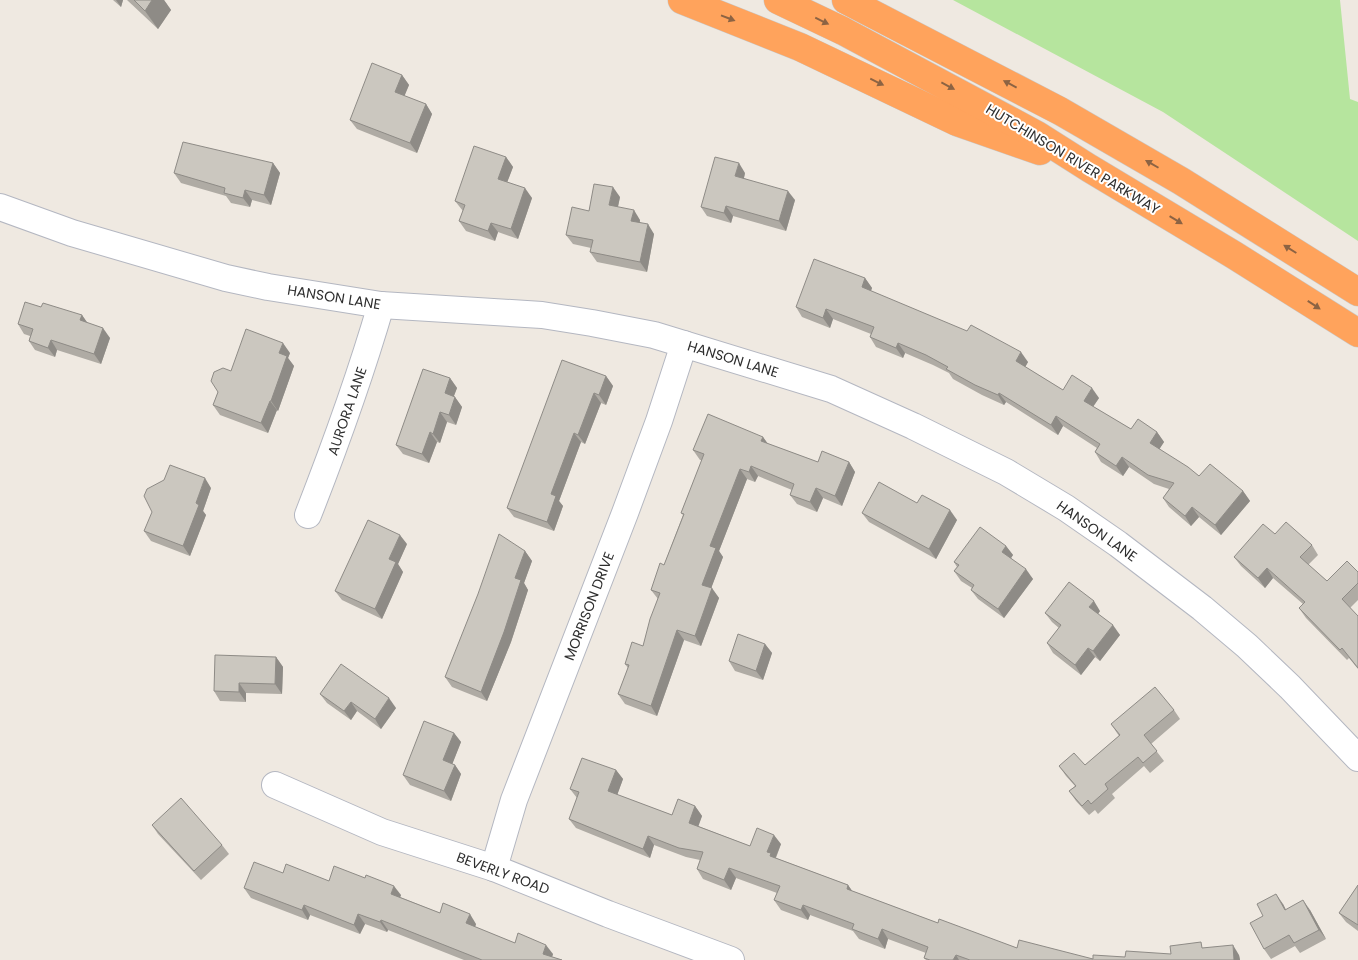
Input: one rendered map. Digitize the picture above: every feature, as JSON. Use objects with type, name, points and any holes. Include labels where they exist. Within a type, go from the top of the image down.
[{"type":"highway","points":[[682,0],[800,47],[957,122],[1089,168]]},
{"type":"highway","name":"HUTCHINSON RIVER PARKWAY","points":[[778,0],[843,31],[1038,135],[1089,168],[1234,255],[1358,334]]},
{"type":"highway","points":[[846,0],[1060,110],[1181,181],[1358,292]]},
{"type":"highway","points":[[871,0],[936,45]]},
{"type":"street","name":"HANSON LANE","points":[[0,207],[72,233],[226,278],[268,287],[381,305],[542,315],[621,328],[654,335],[831,389],[913,426],[1006,472],[1118,544],[1202,608],[1290,687],[1358,758]]},
{"type":"street","name":"AURORA LANE","points":[[308,515],[359,380],[381,305]]},
{"type":"street","name":"MORRISON DRIVE","points":[[494,868],[514,800],[632,495],[684,344]]},
{"type":"street","name":"BEVERLY ROAD","points":[[275,785],[382,832],[494,868],[608,914],[731,960]]},
{"type":"green space","points":[[953,0],[1340,0],[1350,99],[1358,102],[1358,241],[1163,112]]},
{"type":"building","points":[[134,0],[152,0],[145,11]]},
{"type":"building","points":[[372,63],[402,75],[395,92],[426,104],[410,143],[350,120]]},
{"type":"building","points":[[183,142],[273,163],[264,195],[245,190],[243,198],[224,193],[225,188],[174,173]]},
{"type":"building","points":[[474,146],[506,157],[498,179],[525,188],[511,229],[491,223],[488,231],[459,221],[465,205],[455,201]]},
{"type":"building","points":[[715,157],[739,163],[735,176],[788,191],[779,221],[726,206],[724,213],[701,207]]},
{"type":"building","points":[[594,184],[613,187],[609,205],[634,210],[631,221],[648,224],[640,262],[590,252],[593,240],[566,235],[572,207],[589,211]]},
{"type":"building","points":[[814,259],[865,278],[862,287],[967,331],[971,325],[1021,352],[1016,361],[1063,390],[1072,375],[1092,388],[1084,401],[1131,429],[1138,419],[1157,432],[1150,443],[1199,476],[1210,464],[1243,491],[1215,525],[1192,507],[1185,516],[1163,498],[1174,483],[1148,475],[1122,457],[1116,466],[1095,452],[1100,444],[1056,416],[1051,425],[999,393],[998,395],[975,385],[926,355],[898,343],[896,348],[870,337],[874,327],[826,309],[823,318],[796,307]]},
{"type":"building","points":[[25,302],[41,307],[43,303],[82,315],[80,320],[103,328],[94,354],[51,340],[48,348],[29,341],[33,329],[18,324]]},
{"type":"building","points":[[246,329],[283,343],[279,353],[287,356],[261,423],[213,405],[218,392],[211,381],[214,372],[223,368],[231,371]]},
{"type":"building","points":[[562,360],[606,376],[599,395],[594,393],[578,435],[574,433],[551,494],[556,496],[547,522],[507,508]]},
{"type":"building","points":[[423,369],[450,378],[445,393],[455,397],[449,415],[440,412],[433,434],[430,432],[422,454],[396,445]]},
{"type":"building","points":[[708,414],[763,437],[761,441],[818,462],[822,451],[849,462],[835,496],[816,488],[810,502],[790,495],[794,484],[751,466],[749,472],[740,469],[710,546],[716,548],[702,585],[712,588],[695,636],[677,630],[651,706],[618,694],[629,665],[625,664],[632,642],[643,646],[650,619],[660,593],[651,590],[660,563],[664,565],[684,514],[681,513],[704,454],[693,450]]},
{"type":"building","points":[[170,465],[205,478],[196,503],[199,505],[183,546],[144,531],[152,512],[144,496],[147,489],[164,480]]},
{"type":"building","points":[[879,482],[917,503],[922,495],[950,510],[929,549],[862,513]]},
{"type":"building","points":[[368,520],[400,535],[389,559],[396,562],[375,609],[335,591]]},
{"type":"building","points":[[1286,522],[1312,545],[1300,557],[1327,581],[1347,561],[1358,572],[1358,583],[1342,599],[1358,616],[1358,668],[1342,648],[1340,650],[1299,608],[1305,602],[1267,568],[1258,578],[1234,557],[1263,524],[1275,534]]},
{"type":"building","points":[[980,527],[1006,546],[1002,552],[1026,569],[998,609],[971,590],[974,585],[954,571],[959,565],[954,562]]},
{"type":"building","points":[[499,534],[525,551],[515,578],[521,580],[481,692],[445,677],[478,594]]},
{"type":"building","points":[[1069,582],[1094,601],[1089,607],[1113,625],[1093,651],[1088,648],[1075,665],[1047,643],[1061,625],[1045,613]]},
{"type":"building","points":[[738,634],[765,644],[756,671],[729,661]]},
{"type":"building","points":[[215,655],[276,657],[275,684],[239,683],[239,692],[214,691]]},
{"type":"building","points":[[341,664],[389,698],[375,719],[351,702],[344,711],[320,694]]},
{"type":"building","points":[[1155,687],[1174,710],[1144,735],[1157,751],[1143,763],[1138,757],[1105,784],[1108,789],[1091,804],[1088,800],[1082,806],[1069,791],[1076,786],[1059,766],[1074,753],[1085,765],[1120,735],[1111,724]]},
{"type":"building","points":[[424,721],[454,733],[443,760],[455,765],[444,791],[403,775]]},
{"type":"building","points":[[582,758],[616,770],[608,791],[672,815],[678,799],[695,806],[689,823],[750,846],[757,828],[774,835],[767,852],[771,853],[770,856],[848,885],[847,889],[938,923],[939,919],[1017,948],[1019,940],[1093,959],[1093,955],[1125,957],[1126,951],[1171,954],[1170,946],[1201,942],[1202,948],[1233,945],[1234,960],[970,960],[956,955],[953,960],[930,960],[924,958],[928,947],[882,929],[878,939],[852,929],[854,924],[803,905],[801,910],[774,900],[780,886],[729,868],[724,880],[697,869],[703,852],[679,848],[648,836],[643,849],[569,819],[579,792],[570,789]]},
{"type":"building","points":[[181,798],[222,845],[194,871],[152,825]]},
{"type":"building","points":[[254,862],[283,873],[286,864],[329,881],[334,866],[365,878],[366,875],[394,886],[391,894],[440,913],[443,903],[470,914],[466,923],[515,943],[518,933],[546,945],[543,954],[562,960],[482,960],[381,920],[380,922],[358,914],[354,925],[304,905],[302,910],[244,888]]},
{"type":"building","points":[[1358,885],[1358,925],[1339,913]]},
{"type":"building","points":[[1276,894],[1285,910],[1303,900],[1319,930],[1294,943],[1289,935],[1264,949],[1250,923],[1263,916],[1257,904]]}]
